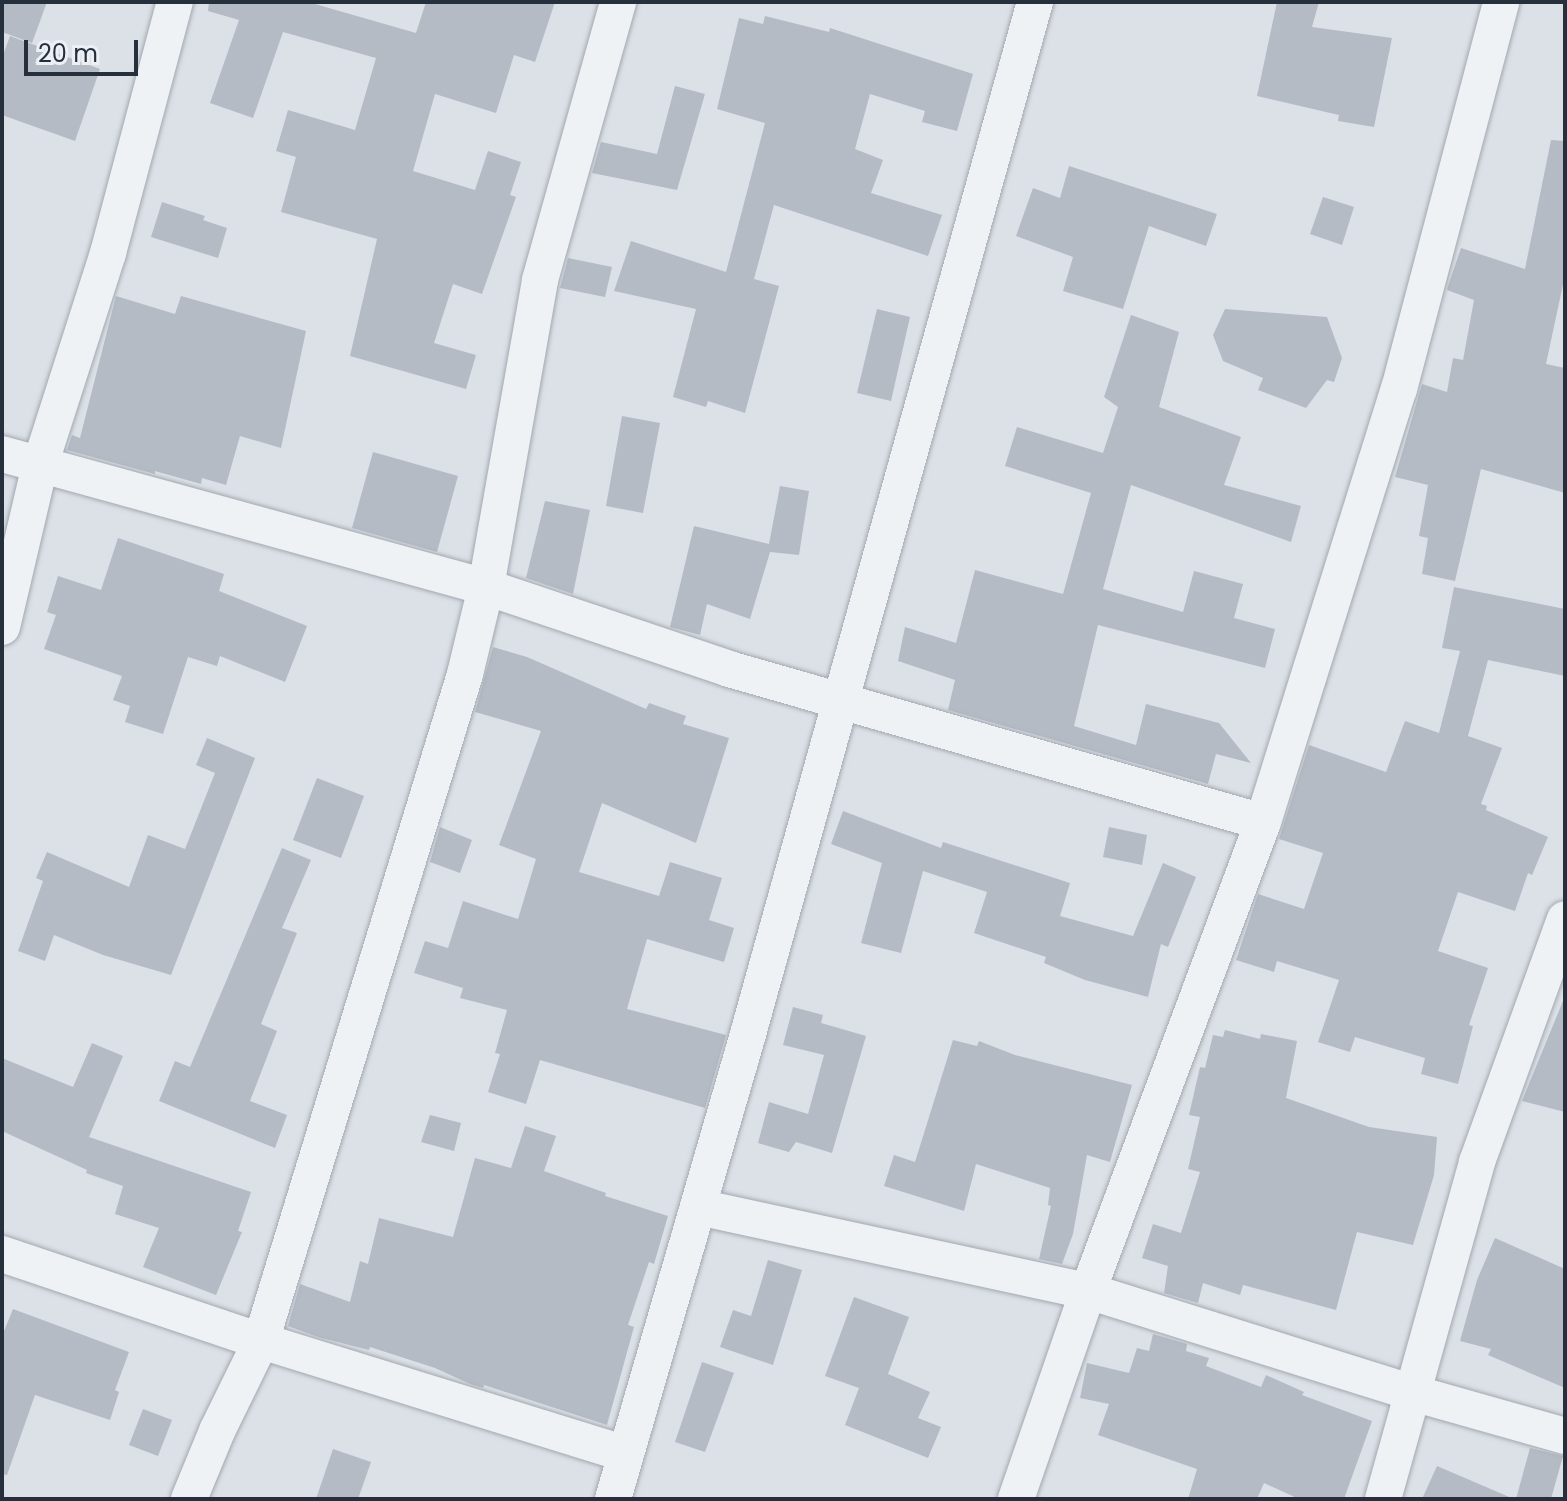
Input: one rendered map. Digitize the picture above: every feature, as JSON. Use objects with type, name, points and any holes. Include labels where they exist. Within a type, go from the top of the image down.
[{"type":"street","points":[[2,627],[40,465],[108,253],[175,2]]},
{"type":"street","points":[[189,1499],[261,1341],[465,674],[486,587],[540,280],[618,2]]},
{"type":"street","points":[[613,1499],[841,703],[1035,2]]},
{"type":"street","points":[[1016,1499],[1088,1291],[1263,822],[1399,389],[1501,2]]},
{"type":"street","points":[[2,454],[486,587],[729,669],[841,703],[1263,822]]},
{"type":"street","points":[[1383,1499],[1477,1162],[1563,931]]},
{"type":"street","points":[[698,1207],[1088,1291],[1413,1393],[1565,1436]]},
{"type":"street","points":[[2,1254],[261,1341],[625,1454]]},
{"type":"building","points":[[2,2],[47,2],[32,43],[2,32]]},
{"type":"building","points":[[209,2],[308,2],[416,33],[426,2],[555,2],[535,62],[514,55],[496,113],[435,94],[413,171],[475,190],[488,151],[521,162],[510,195],[516,197],[482,294],[453,284],[434,343],[476,355],[466,389],[350,356],[377,239],[281,212],[296,157],[276,151],[288,110],[355,130],[376,58],[283,32],[253,118],[210,103],[239,20],[208,11]]},
{"type":"building","points":[[1277,2],[1319,2],[1312,27],[1392,38],[1374,127],[1338,121],[1339,115],[1257,96]]},
{"type":"building","points":[[765,16],[829,32],[830,28],[973,74],[957,131],[922,122],[925,111],[870,94],[855,149],[883,160],[871,193],[942,215],[928,256],[774,205],[754,279],[779,286],[745,413],[708,401],[706,407],[673,397],[696,309],[614,291],[631,241],[726,272],[765,123],[717,109],[739,18],[763,24]]},
{"type":"building","points":[[10,36],[100,69],[75,141],[2,115],[2,58]]},
{"type":"building","points":[[675,86],[705,94],[677,190],[592,173],[601,142],[657,154]]},
{"type":"building","points":[[1551,140],[1565,141],[1565,275],[1546,364],[1565,368],[1565,493],[1481,469],[1455,581],[1422,574],[1428,538],[1419,536],[1428,485],[1395,477],[1422,384],[1447,392],[1453,358],[1463,360],[1474,300],[1447,290],[1448,286],[1461,248],[1525,269]]},
{"type":"building","points":[[1069,166],[1217,214],[1206,246],[1149,226],[1123,309],[1063,291],[1073,257],[1016,236],[1033,188],[1060,198]]},
{"type":"building","points":[[1323,197],[1354,207],[1342,245],[1310,234]]},
{"type":"building","points":[[162,202],[205,216],[203,220],[227,228],[218,258],[151,237]]},
{"type":"building","points":[[568,258],[612,267],[605,297],[560,288]]},
{"type":"building","points":[[116,296],[175,314],[181,296],[306,331],[281,448],[240,436],[226,485],[202,478],[201,484],[155,471],[155,474],[67,450],[72,435],[80,438]]},
{"type":"building","points":[[877,309],[910,317],[891,401],[857,393]]},
{"type":"building","points":[[1225,309],[1327,317],[1342,358],[1334,382],[1327,380],[1306,408],[1258,390],[1263,378],[1223,361],[1213,335]]},
{"type":"building","points":[[1131,315],[1179,332],[1159,407],[1241,437],[1224,485],[1301,506],[1291,542],[1131,485],[1103,589],[1183,612],[1194,571],[1243,584],[1234,618],[1275,629],[1265,668],[1098,625],[1074,726],[1136,745],[1146,704],[1219,723],[1251,763],[1216,754],[1208,784],[948,710],[955,680],[898,661],[905,627],[956,643],[975,570],[1063,594],[1091,493],[1005,466],[1017,427],[1103,453],[1118,407],[1104,397]]},
{"type":"building","points":[[622,416],[660,423],[643,513],[606,506]]},
{"type":"building","points":[[373,452],[458,476],[437,552],[352,528]]},
{"type":"building","points":[[780,486],[809,491],[799,555],[770,552],[750,619],[707,604],[700,635],[670,627],[694,526],[769,544]]},
{"type":"building","points":[[545,501],[590,510],[573,594],[526,578]]},
{"type":"building","points":[[118,538],[224,574],[219,591],[307,626],[285,682],[220,656],[217,666],[188,657],[163,734],[125,722],[130,706],[113,700],[122,676],[44,649],[56,615],[47,612],[58,576],[101,590]]},
{"type":"building","points":[[1454,587],[1565,609],[1565,676],[1488,660],[1468,736],[1502,748],[1481,804],[1487,806],[1486,810],[1548,837],[1532,875],[1528,873],[1515,911],[1458,892],[1438,951],[1488,968],[1469,1025],[1473,1026],[1458,1084],[1421,1074],[1425,1058],[1355,1037],[1350,1052],[1318,1042],[1339,980],[1277,961],[1274,972],[1236,960],[1258,894],[1304,909],[1323,853],[1279,839],[1309,745],[1386,772],[1405,721],[1439,733],[1460,651],[1442,648]]},
{"type":"building","points":[[493,647],[527,657],[646,709],[649,703],[686,716],[683,724],[729,738],[696,843],[602,803],[579,872],[659,896],[670,862],[722,878],[709,920],[734,928],[724,962],[647,939],[627,1009],[726,1035],[705,1108],[540,1060],[526,1104],[488,1092],[500,1054],[495,1053],[507,1010],[460,998],[463,988],[414,973],[425,941],[448,948],[463,901],[518,919],[536,859],[499,845],[541,731],[475,712]]},
{"type":"building","points":[[207,738],[255,758],[171,975],[103,955],[54,935],[45,961],[18,951],[43,881],[36,878],[47,852],[129,887],[148,835],[185,849],[215,773],[196,765]]},
{"type":"building","points":[[317,778],[364,796],[341,858],[293,840]]},
{"type":"building","points":[[843,811],[941,848],[943,842],[1070,883],[1060,916],[1133,936],[1163,863],[1196,877],[1168,947],[1161,944],[1148,997],[1085,980],[1044,963],[1046,957],[974,933],[987,892],[923,871],[901,953],[861,943],[882,863],[831,844]]},
{"type":"building","points":[[440,827],[472,840],[460,873],[430,862]]},
{"type":"building","points":[[1109,827],[1147,835],[1142,865],[1103,857]]},
{"type":"building","points":[[282,848],[311,860],[282,928],[297,933],[261,1024],[277,1031],[250,1101],[287,1115],[275,1148],[159,1101],[175,1061],[190,1067]]},
{"type":"building","points":[[1565,996],[1565,1112],[1522,1101]]},
{"type":"building","points":[[793,1007],[823,1015],[821,1023],[866,1036],[832,1153],[796,1142],[789,1152],[758,1143],[769,1102],[808,1114],[824,1055],[783,1045]]},
{"type":"building","points":[[1225,1030],[1260,1039],[1261,1034],[1297,1041],[1286,1098],[1369,1127],[1437,1137],[1434,1175],[1413,1245],[1357,1232],[1336,1310],[1243,1285],[1240,1295],[1203,1283],[1198,1303],[1164,1293],[1168,1266],[1142,1258],[1153,1224],[1181,1233],[1200,1172],[1188,1169],[1200,1117],[1189,1115],[1200,1067],[1205,1068],[1213,1035],[1223,1037]]},
{"type":"building","points":[[953,1040],[977,1046],[979,1041],[1015,1055],[1132,1085],[1110,1162],[1087,1155],[1073,1234],[1062,1264],[1039,1259],[1051,1206],[1048,1205],[1050,1188],[976,1164],[964,1211],[884,1186],[894,1155],[915,1162]]},
{"type":"building","points":[[92,1043],[123,1056],[89,1137],[251,1192],[238,1231],[242,1232],[216,1295],[143,1267],[159,1228],[115,1214],[123,1186],[86,1173],[87,1170],[2,1131],[2,1058],[73,1087]]},
{"type":"building","points":[[430,1115],[461,1123],[454,1151],[421,1142]]},
{"type":"building","points":[[525,1126],[556,1136],[544,1171],[606,1193],[605,1196],[668,1216],[654,1264],[649,1262],[628,1325],[634,1327],[607,1425],[484,1385],[483,1388],[470,1384],[435,1368],[370,1347],[369,1350],[318,1337],[288,1326],[300,1284],[350,1302],[360,1261],[368,1264],[379,1218],[453,1237],[475,1158],[511,1168]]},
{"type":"building","points":[[1495,1238],[1565,1269],[1565,1388],[1488,1355],[1491,1349],[1460,1341],[1477,1280]]},
{"type":"building","points":[[768,1260],[802,1270],[773,1365],[720,1347],[733,1310],[751,1316]]},
{"type":"building","points":[[854,1297],[909,1317],[888,1374],[930,1392],[918,1418],[941,1427],[928,1458],[845,1425],[859,1388],[825,1376]]},
{"type":"building","points":[[13,1309],[129,1352],[115,1390],[119,1392],[110,1420],[35,1395],[7,1475],[2,1474],[2,1336]]},
{"type":"building","points":[[1153,1334],[1187,1344],[1186,1351],[1209,1358],[1206,1366],[1261,1387],[1266,1375],[1304,1392],[1302,1395],[1372,1421],[1344,1499],[1299,1499],[1264,1483],[1257,1499],[1188,1499],[1197,1469],[1098,1435],[1109,1404],[1080,1398],[1087,1363],[1129,1373],[1137,1348],[1149,1351]]},
{"type":"building","points":[[702,1362],[734,1373],[705,1452],[675,1442]]},
{"type":"building","points":[[143,1409],[172,1420],[158,1456],[129,1445]]},
{"type":"building","points":[[1530,1448],[1563,1456],[1551,1499],[1516,1499]]},
{"type":"building","points":[[333,1449],[371,1462],[358,1499],[316,1499]]},
{"type":"building","points":[[1437,1466],[1514,1499],[1422,1499]]}]
